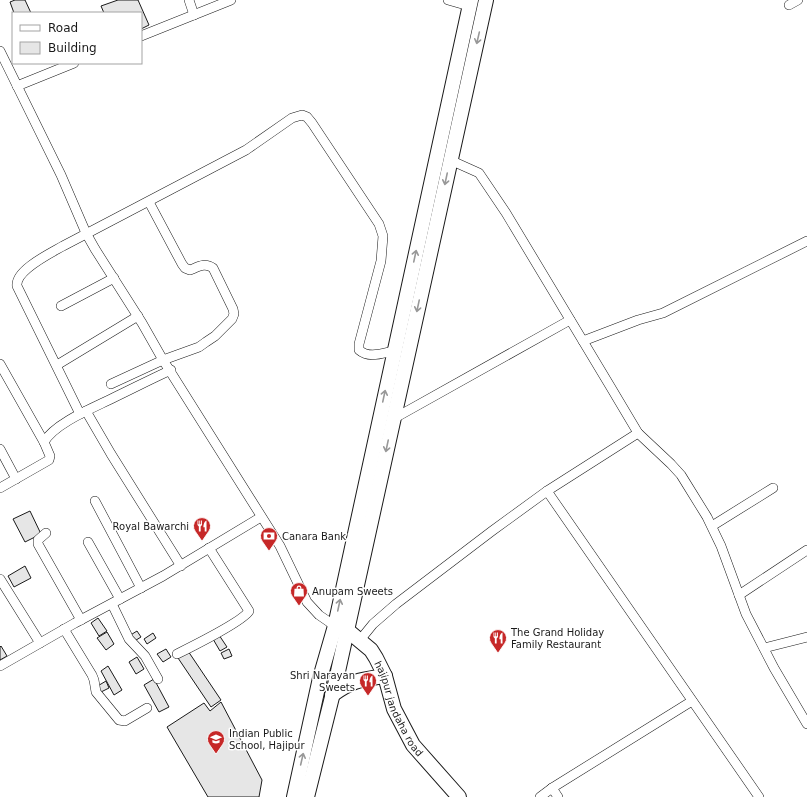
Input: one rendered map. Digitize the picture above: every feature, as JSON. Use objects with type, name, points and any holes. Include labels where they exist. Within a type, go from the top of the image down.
[{"type":"highway","points":[[294,797],[320,678],[341,628],[393,419],[486,0]]},
{"type":"highway","points":[[307,797],[332,695],[341,628],[394,351],[470,3]]},
{"type":"highway","name":"hajipur jandaha road","points":[[341,628],[360,640],[371,650],[385,676],[394,709],[413,745],[459,797]]},
{"type":"highway","points":[[332,695],[355,681],[385,676]]},
{"type":"street","points":[[189,0],[194,14]]},
{"type":"street","points":[[142,36],[231,0]]},
{"type":"street","points":[[448,0],[470,3]]},
{"type":"street","points":[[789,5],[798,0]]},
{"type":"street","points":[[0,51],[3,63],[17,86],[61,175],[86,233],[284,554],[307,602],[318,615],[341,628]]},
{"type":"street","points":[[17,86],[72,64]]},
{"type":"street","points":[[181,566],[111,454],[83,413],[17,286],[16,282],[19,277],[42,258],[86,233],[149,202],[246,150],[292,118],[302,115],[307,117],[379,224],[383,236],[381,261],[359,344],[359,350],[363,354],[370,355],[394,351]]},
{"type":"street","points":[[450,160],[479,173],[506,213],[638,434],[658,451],[681,475],[712,526],[746,614],[764,648],[803,708],[807,724]]},
{"type":"street","points":[[111,384],[163,360],[199,347],[215,336],[228,324],[234,314],[213,268],[209,265],[203,265],[190,270],[185,268],[149,202]]},
{"type":"street","points":[[583,341],[638,320],[663,313],[807,241]]},
{"type":"street","points":[[61,306],[114,278]]},
{"type":"street","points":[[57,365],[138,316]]},
{"type":"street","points":[[393,419],[570,320]]},
{"type":"street","points":[[0,364],[44,442],[50,458],[0,488]]},
{"type":"street","points":[[44,442],[53,431],[83,413],[170,370]]},
{"type":"street","points":[[360,640],[373,624],[396,604],[547,491],[638,434]]},
{"type":"street","points":[[0,449],[16,479]]},
{"type":"street","points":[[712,526],[773,488]]},
{"type":"street","points":[[547,491],[759,797]]},
{"type":"street","points":[[95,501],[141,588]]},
{"type":"street","points":[[0,666],[64,629],[181,566],[261,517]]},
{"type":"street","points":[[46,533],[38,540],[38,544],[81,620]]},
{"type":"street","points":[[88,542],[120,599]]},
{"type":"street","points":[[177,654],[222,630],[243,617],[248,611],[209,548]]},
{"type":"street","points":[[739,595],[807,550]]},
{"type":"street","points":[[0,579],[40,643]]},
{"type":"street","points":[[112,604],[121,620],[128,639],[145,656],[158,679]]},
{"type":"street","points":[[64,629],[92,674],[96,692],[119,720],[125,721],[147,708]]},
{"type":"street","points":[[764,648],[807,637]]},
{"type":"street","points":[[540,797],[552,788],[692,701]]},
{"type":"street","points":[[552,788],[558,797]]},
{"type":"building","points":[[15,0],[25,0],[31,12],[14,12],[10,2]]},
{"type":"building","points":[[118,0],[138,0],[149,25],[142,28],[142,12],[104,12],[101,6]]},
{"type":"building","points":[[30,511],[41,534],[25,542],[13,519]]},
{"type":"building","points":[[25,566],[31,578],[14,587],[8,576]]},
{"type":"building","points":[[98,618],[107,631],[99,636],[91,623]]},
{"type":"building","points":[[137,631],[141,637],[133,642],[129,636]]},
{"type":"building","points":[[107,632],[114,644],[106,650],[97,638]]},
{"type":"building","points":[[153,633],[156,638],[147,644],[144,639]]},
{"type":"building","points":[[219,635],[227,647],[220,651],[213,639]]},
{"type":"building","points":[[1,646],[7,656],[0,660],[0,647]]},
{"type":"building","points":[[166,649],[171,657],[163,662],[157,654]]},
{"type":"building","points":[[229,649],[232,656],[224,659],[221,653]]},
{"type":"building","points":[[188,651],[221,700],[211,707],[178,658]]},
{"type":"building","points":[[137,657],[144,669],[136,674],[129,662]]},
{"type":"building","points":[[108,666],[122,690],[114,695],[101,671]]},
{"type":"building","points":[[154,679],[169,707],[159,712],[144,685]]},
{"type":"building","points":[[106,681],[109,688],[99,693],[96,687]]},
{"type":"building","name":"Indian Public School, Hajipur","points":[[221,702],[262,780],[259,797],[208,797],[167,727],[204,703],[210,711]]},
{"type":"place","name":"Royal Bawarchi","points":[[202,541]]},
{"type":"place","name":"Canara Bank","points":[[269,551]]},
{"type":"place","name":"Anupam Sweets","points":[[299,606]]},
{"type":"place","name":"The Grand Holiday Family Restaurant","points":[[498,653]]},
{"type":"place","name":"Shri Narayan Sweets","points":[[368,696]]},
{"type":"place","name":"Indian Public School, Hajipur","points":[[216,754]]}]
